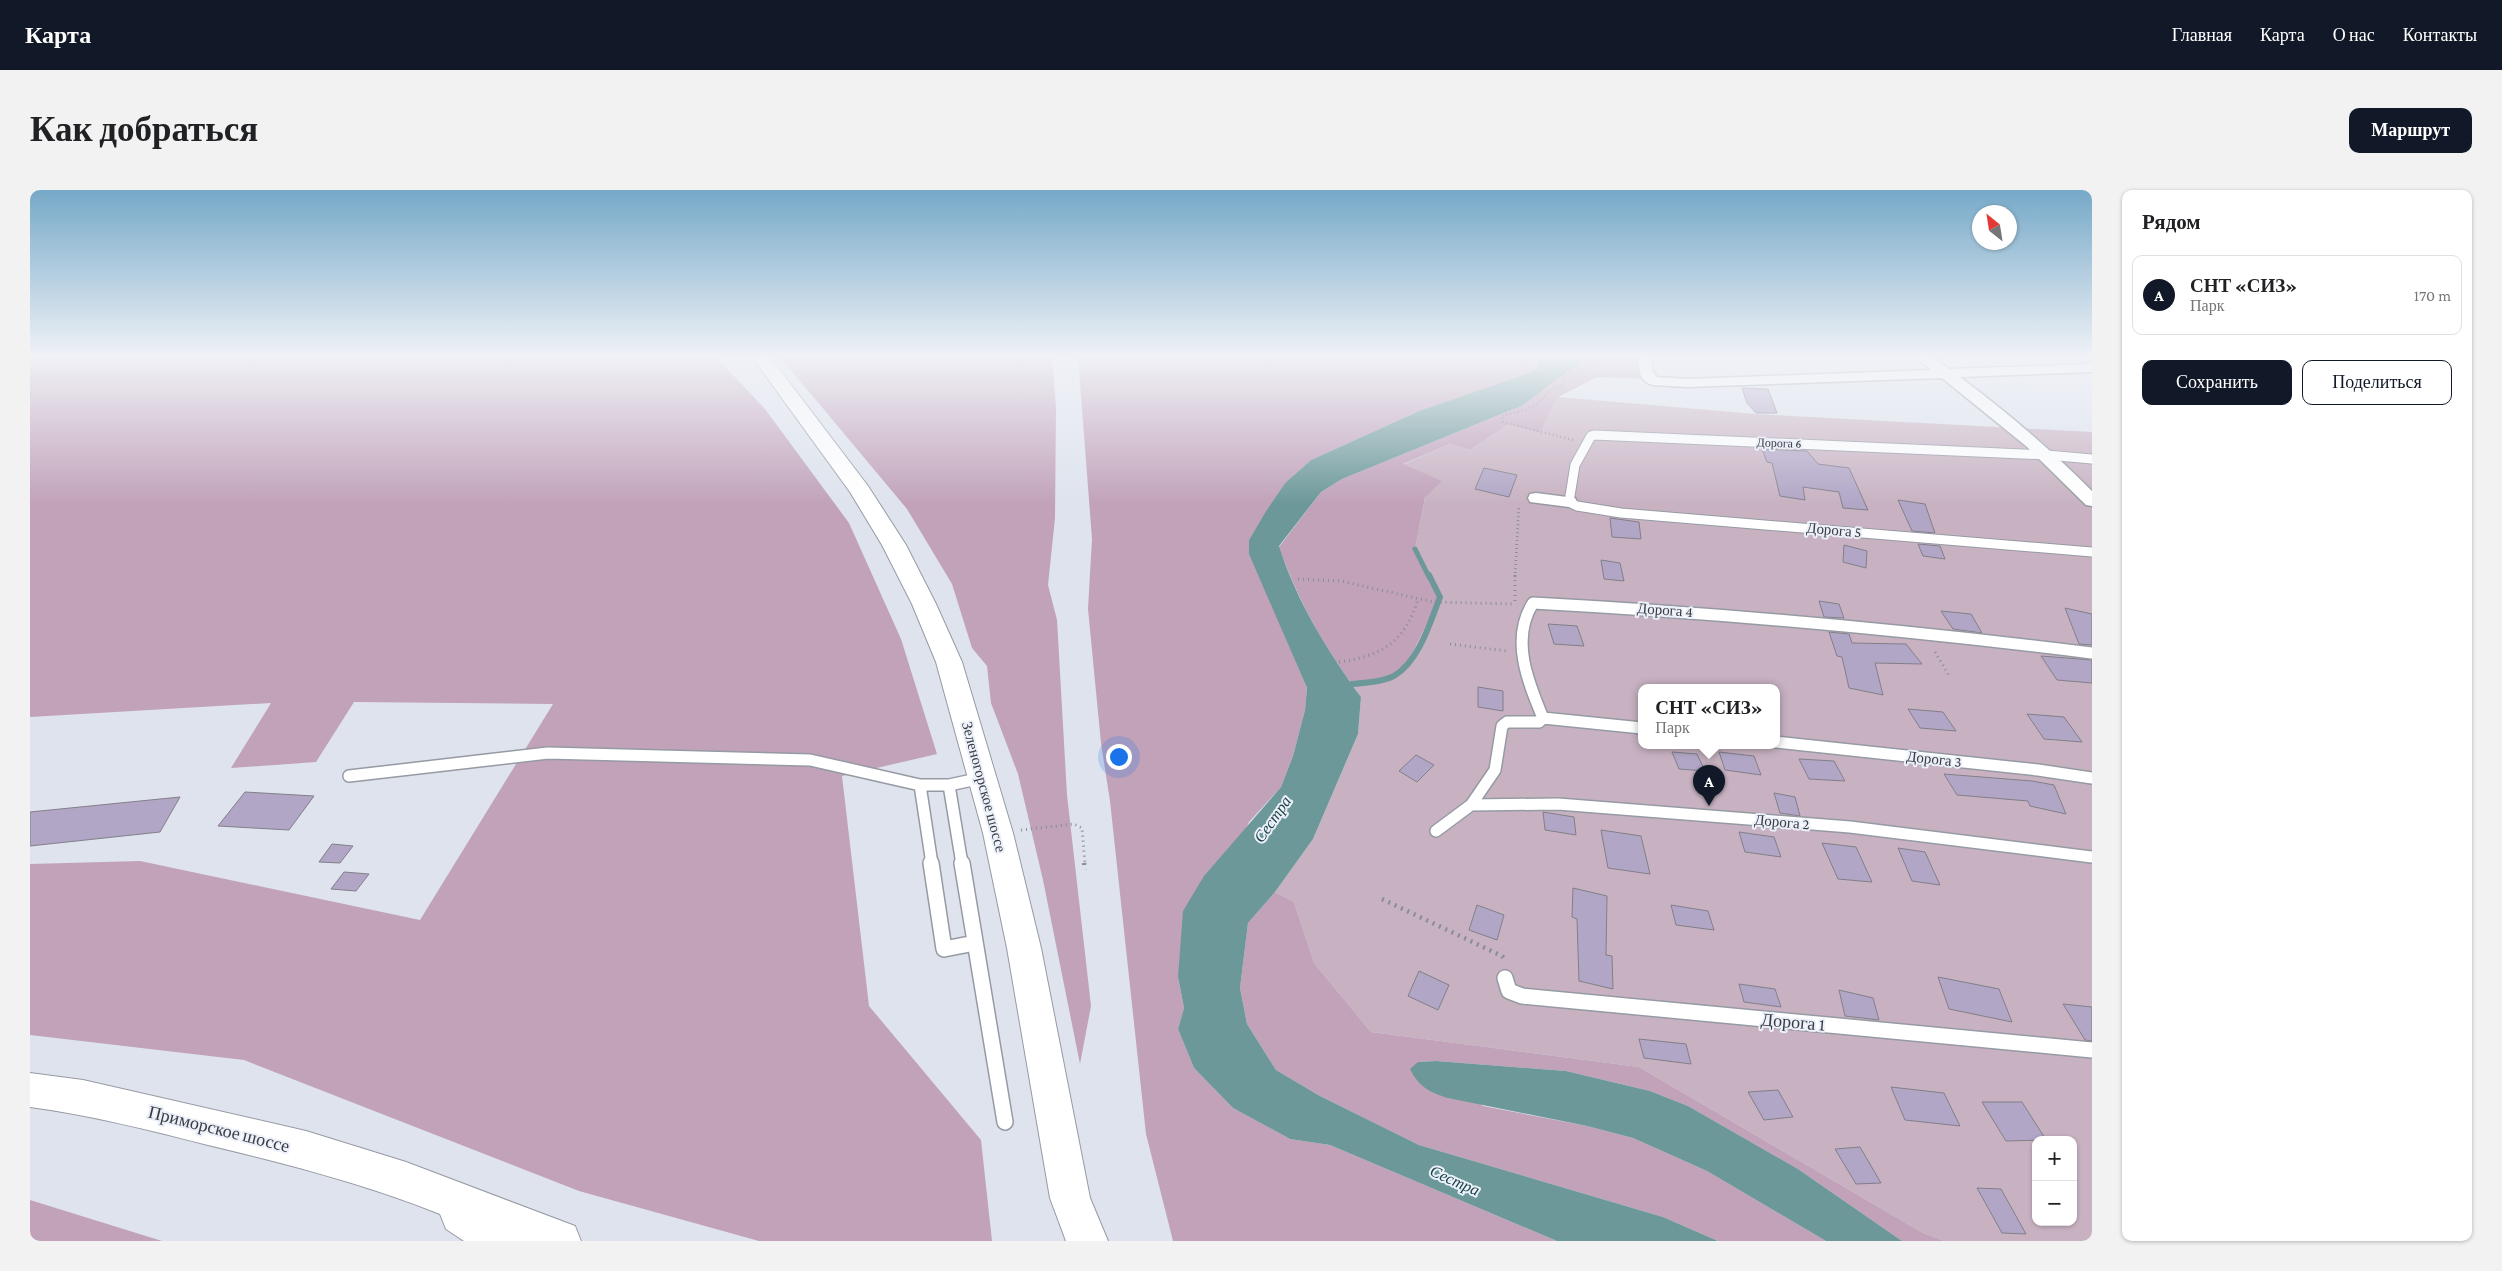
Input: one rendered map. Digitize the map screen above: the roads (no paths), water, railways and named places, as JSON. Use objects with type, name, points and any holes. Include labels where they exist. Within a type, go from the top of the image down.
[{"type":"main road","name":"Зеленогорское шоссе","points":[[796,406],[860,491],[894,545],[924,604],[949,662],[984,778],[998,834],[1024,948],[1070,1198],[1088,1241]]},
{"type":"main road","name":"Приморское шоссе","points":[[30,1090],[83,1097],[205,1124],[306,1150],[406,1181],[560,1241]]},
{"type":"main road","name":"Приморское шоссе","points":[[406,1181],[501,1241]]},
{"type":"street","points":[[1986,406],[2047,455],[2092,500]]},
{"type":"street","points":[[1528,497],[1573,504]]},
{"type":"lane","name":"Дорога 6","points":[[1573,504],[1575,465],[1590,436],[1597,435],[2047,455],[2092,459]]},
{"type":"lane","name":"Дорога 5","points":[[1573,504],[1621,512],[2092,552]]},
{"type":"lane","name":"Дорога 4","points":[[1543,718],[1522,653],[1525,613],[1533,603],[1670,610],[1923,632],[2092,653]]},
{"type":"lane","points":[[1436,831],[1471,805],[1495,770],[1502,726],[1507,722],[1538,722],[1543,718],[1638,728]]},
{"type":"lane","name":"Дорога 3","points":[[1780,742],[2030,769],[2092,778]]},
{"type":"lane","points":[[349,776],[548,754],[810,760],[920,785],[949,785],[984,778]]},
{"type":"lane","points":[[920,785],[944,949],[975,943]]},
{"type":"lane","points":[[949,785],[1005,1122]]},
{"type":"lane","name":"Дорога 2","points":[[1471,805],[1558,804],[1850,827],[2092,857]]},
{"type":"lane","name":"Дорога 1","points":[[1505,978],[1506,987],[1512,994],[1522,996],[2092,1050]]},
{"type":"water","name":"Сестра","points":[[1433,406],[1521,406],[1342,479],[1321,492],[1279,546],[1294,586],[1314,625],[1361,697],[1358,734],[1313,839],[1275,892],[1248,923],[1240,988],[1247,1024],[1276,1070],[1320,1096],[1419,1145],[1663,1217],[1718,1241],[1557,1241],[1330,1145],[1290,1139],[1233,1108],[1194,1068],[1178,1029],[1184,1008],[1178,977],[1183,911],[1204,876],[1281,787],[1293,756],[1305,710],[1307,688],[1249,554],[1249,540],[1285,483],[1311,460]]},
{"type":"water","points":[[1436,1061],[1566,1071],[1650,1091],[1688,1106],[1798,1169],[1902,1241],[1826,1241],[1707,1171],[1633,1138],[1587,1126],[1448,1098],[1435,1093],[1421,1085],[1410,1069],[1418,1062]]},
{"type":"waterway","points":[[1415,549],[1429,577]]},
{"type":"waterway","points":[[1352,684],[1389,678],[1403,669],[1410,661],[1423,641],[1440,597],[1429,575]]},
{"type":"place","name":"СНТ «СИЗ»","points":[[1709,806]]}]
